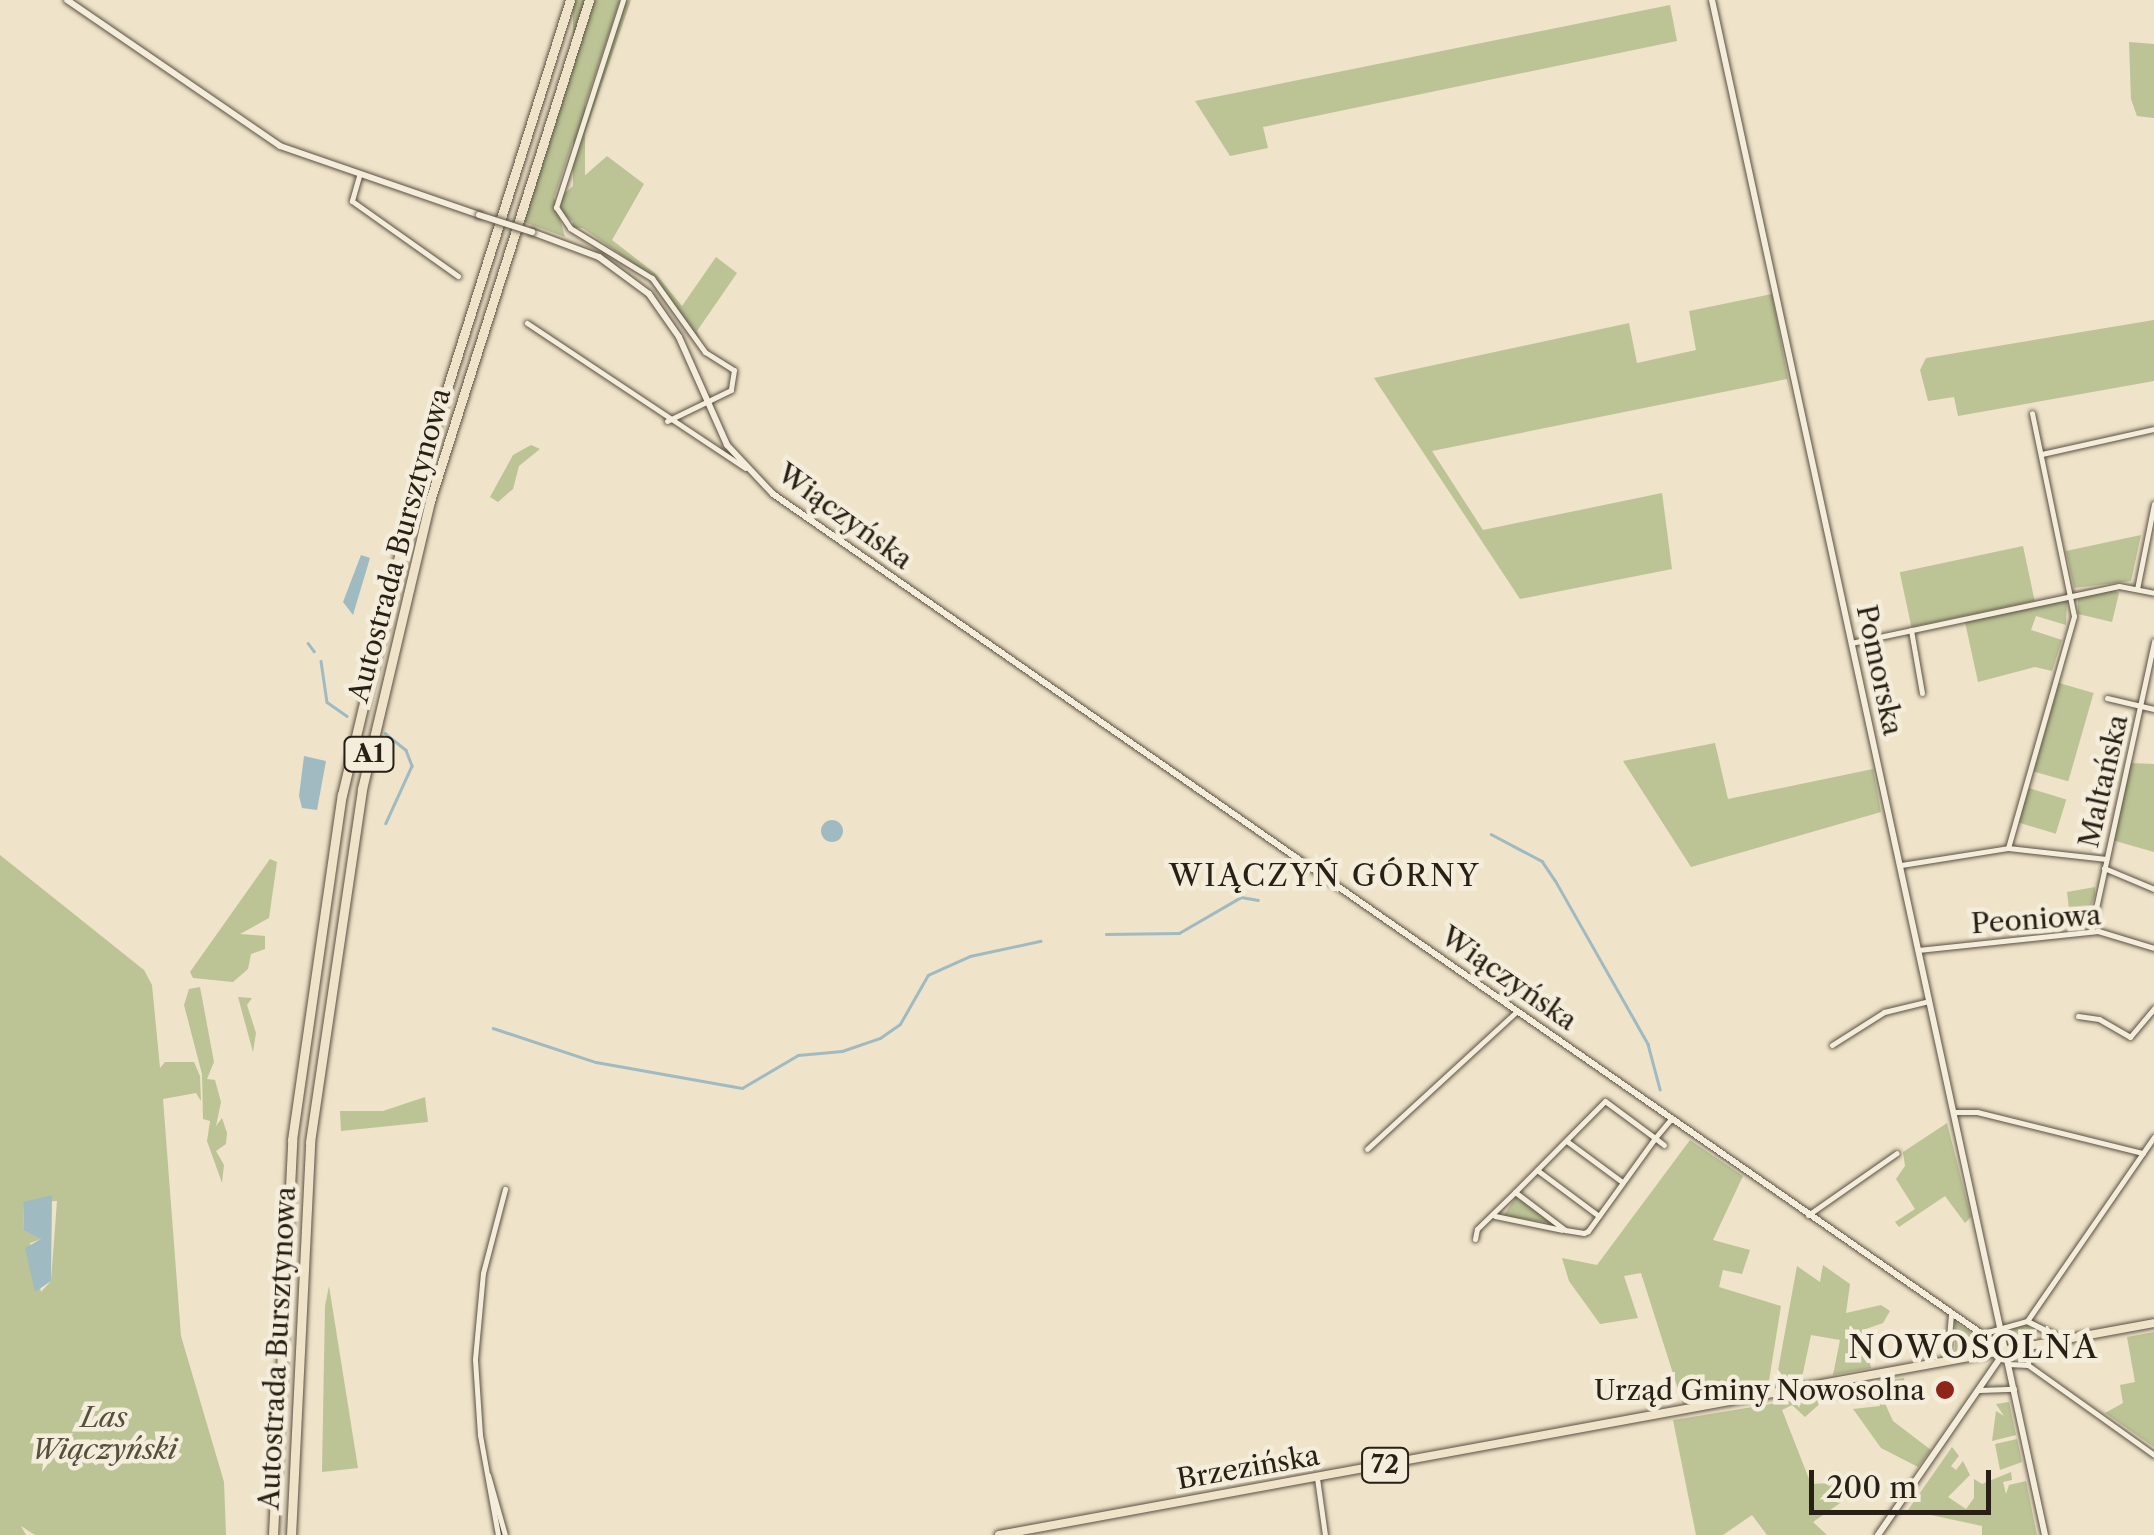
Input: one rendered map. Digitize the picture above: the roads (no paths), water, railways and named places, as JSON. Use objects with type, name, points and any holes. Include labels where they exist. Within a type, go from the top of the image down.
[{"type":"highway","name":"Autostrada Bursztynowa","points":[[273,1535],[292,1140],[342,795],[414,493],[570,0]]},
{"type":"highway","name":"Autostrada Bursztynowa","points":[[291,1535],[310,1142],[362,789],[430,501],[589,0]]},
{"type":"main road","name":"Brzezińska","points":[[999,1535],[2154,1323]]},
{"type":"street","name":"Wiączyńska","points":[[66,0],[263,136],[360,176],[599,257],[640,286],[675,329],[706,402],[744,468]]},
{"type":"street","points":[[623,0],[556,207],[564,224],[652,278],[705,352],[734,370],[730,390],[667,420]]},
{"type":"street","name":"Pomorska","points":[[1712,0],[2045,1535]]},
{"type":"street","points":[[360,176],[352,201],[458,276]]},
{"type":"street","name":"Wiączyńska","points":[[527,323],[744,468],[792,508],[2005,1350]]},
{"type":"street","points":[[2008,848],[2074,616],[2032,414]]},
{"type":"street","points":[[2042,454],[2154,429]]},
{"type":"street","points":[[2137,589],[2154,504]]},
{"type":"street","points":[[1852,643],[2119,586],[2154,593]]},
{"type":"street","points":[[1912,630],[1922,694]]},
{"type":"street","name":"Maltańska","points":[[2091,931],[2154,641]]},
{"type":"street","points":[[2106,698],[2154,709]]},
{"type":"street","points":[[1900,865],[2008,848],[2106,859]]},
{"type":"street","points":[[2104,868],[2154,888]]},
{"type":"street","name":"Peoniowa","points":[[1918,950],[2091,931],[2154,948]]},
{"type":"street","points":[[1832,1045],[1884,1012],[1929,1001]]},
{"type":"street","points":[[2078,1016],[2099,1019],[2130,1036],[2154,1008]]},
{"type":"street","points":[[1367,1149],[1517,1011]]},
{"type":"street","points":[[1475,1239],[1477,1228],[1495,1216],[1605,1100],[1664,1145]]},
{"type":"street","points":[[1953,1112],[2143,1154]]},
{"type":"street","points":[[1495,1216],[1584,1234],[1671,1119]]},
{"type":"street","points":[[1981,1334],[2027,1320],[2154,1138]]},
{"type":"street","points":[[1568,1142],[1623,1183]]},
{"type":"street","points":[[1808,1215],[1898,1153]]},
{"type":"street","points":[[1537,1170],[1599,1216]]},
{"type":"street","points":[[502,1535],[483,1458],[476,1331],[487,1254],[506,1189]]},
{"type":"street","points":[[1515,1192],[1565,1230]]},
{"type":"street","points":[[1947,1360],[1951,1314]]},
{"type":"street","points":[[2027,1320],[2064,1339]]},
{"type":"street","points":[[2028,1365],[2029,1345]]},
{"type":"street","points":[[1878,1535],[2005,1350]]},
{"type":"street","points":[[2008,1364],[2028,1365],[2154,1454]]},
{"type":"street","points":[[1979,1390],[2014,1389]]},
{"type":"street","points":[[1316,1478],[1325,1535]]},
{"type":"water","points":[[361,555],[370,558],[353,615],[343,602]]},
{"type":"water","points":[[304,756],[326,761],[317,810],[302,808],[299,796]]},
{"type":"water","points":[[828,820],[836,820],[843,831],[836,842],[828,842],[821,835],[821,827]]},
{"type":"water","points":[[52,1195],[51,1281],[35,1292],[25,1248],[41,1239],[24,1231],[23,1202]]},
{"type":"waterway","points":[[308,643],[314,651]]},
{"type":"waterway","points":[[321,661],[327,702],[347,716]]},
{"type":"waterway","points":[[385,733],[406,750],[412,766],[386,823]]},
{"type":"waterway","points":[[1491,834],[1542,861],[1555,880],[1648,1044],[1660,1089]]},
{"type":"waterway","points":[[1106,934],[1179,933],[1241,897],[1258,900]]},
{"type":"waterway","points":[[493,1028],[596,1062],[742,1088],[798,1055],[842,1051],[880,1038],[900,1024],[928,975],[970,956],[1040,941]]},
{"type":"place","name":"Urząd Gminy Nowosolna","points":[[1945,1390]]},
{"type":"district","name":"WIĄCZYŃ GÓRNY","points":[[1325,876]]},
{"type":"district","name":"NOWOSOLNA","points":[[1974,1347]]},
{"type":"park label","name":"Las Wiączyński","points":[[104,1433]]}]
